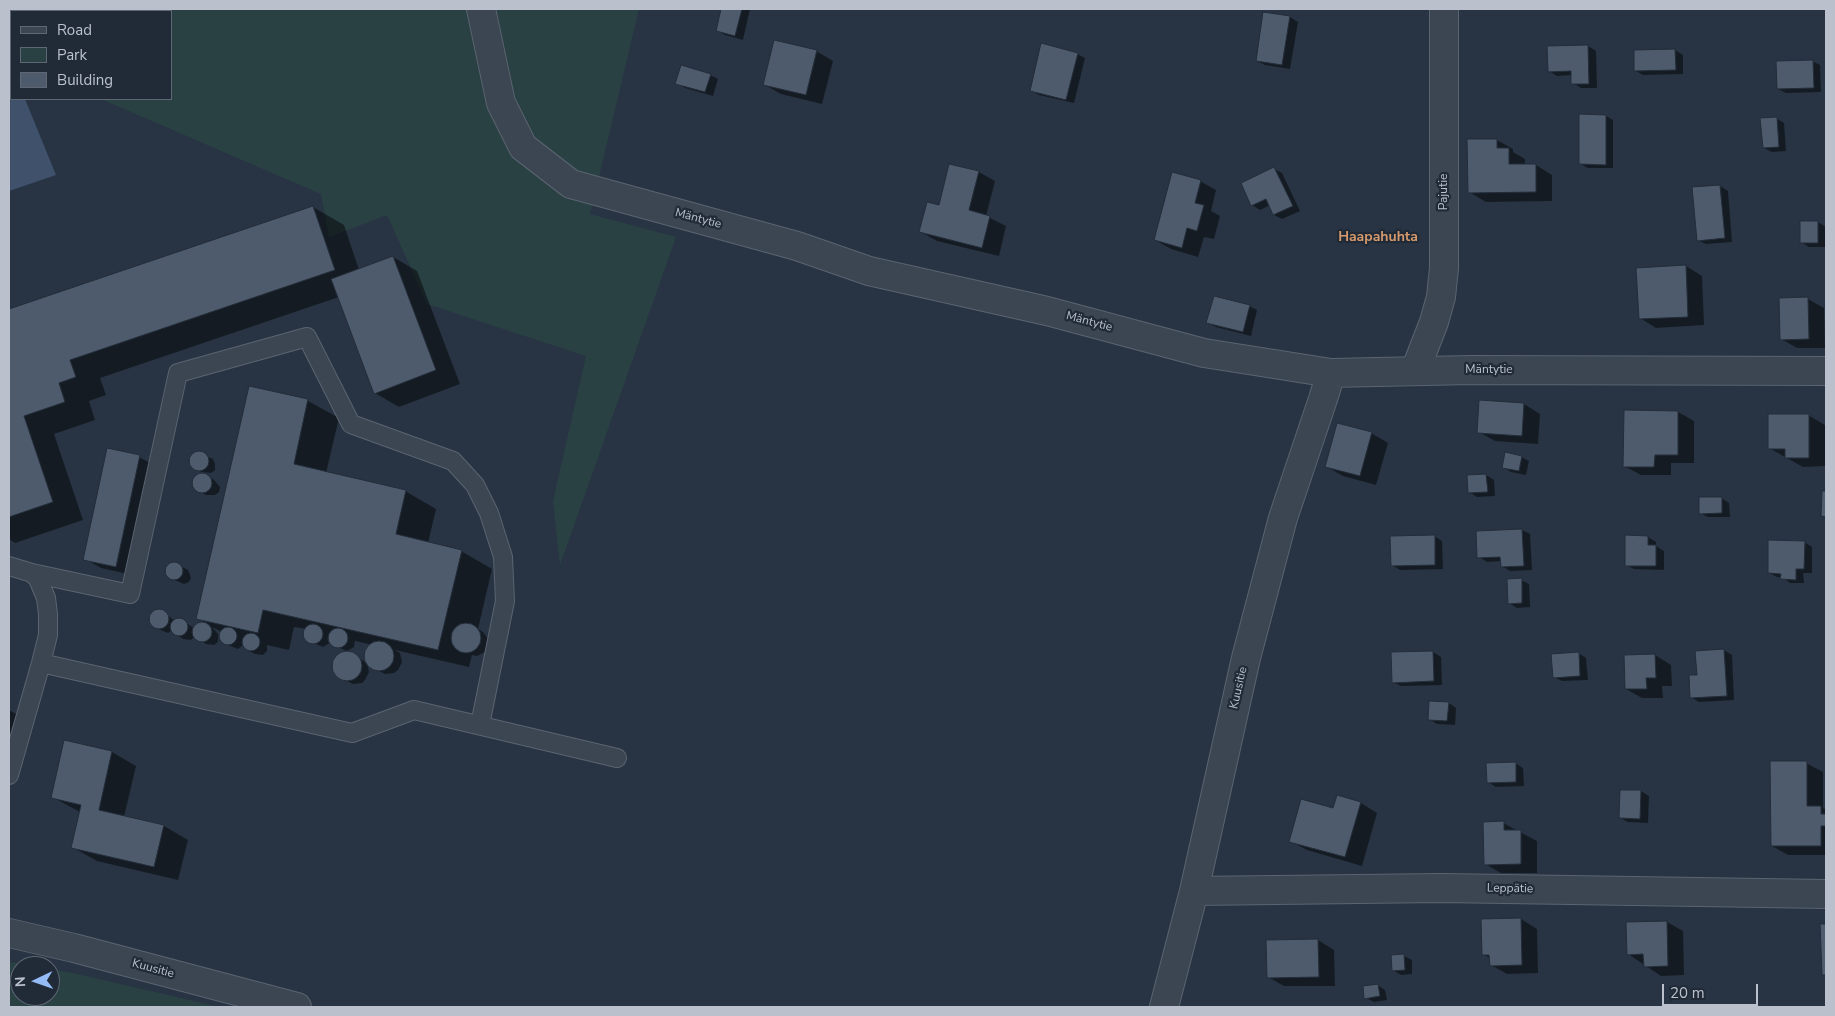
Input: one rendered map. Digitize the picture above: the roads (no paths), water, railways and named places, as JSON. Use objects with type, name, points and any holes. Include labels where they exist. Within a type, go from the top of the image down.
[{"type":"street","name":"Mäntytie","points":[[481,9],[500,103],[523,147],[571,184],[797,246],[869,271],[1047,311],[1204,353],[1331,373],[1826,370]]},
{"type":"street","name":"Pajutie","points":[[1415,371],[1441,298],[1444,268],[1444,9]]},
{"type":"street","name":"Kuusitie","points":[[1164,1007],[1194,891],[1246,658],[1283,518],[1331,373]]},
{"type":"street","name":"Leppätie","points":[[1194,891],[1442,888],[1826,894]]},
{"type":"street","name":"Kuusitie","points":[[9,933],[74,948],[297,1007]]},
{"type":"lane","points":[[9,566],[32,573],[130,594],[178,373],[307,337],[351,424],[453,461],[475,485],[489,513],[503,557],[504,601],[480,725]]},
{"type":"lane","points":[[9,775],[48,635],[46,598],[41,586],[32,573]]},
{"type":"lane","points":[[41,663],[352,733],[414,710],[617,758]]},
{"type":"water","points":[[25,100],[56,175],[9,191],[9,101]]},
{"type":"district","name":"Haapahuhta","points":[[1378,238]]}]
